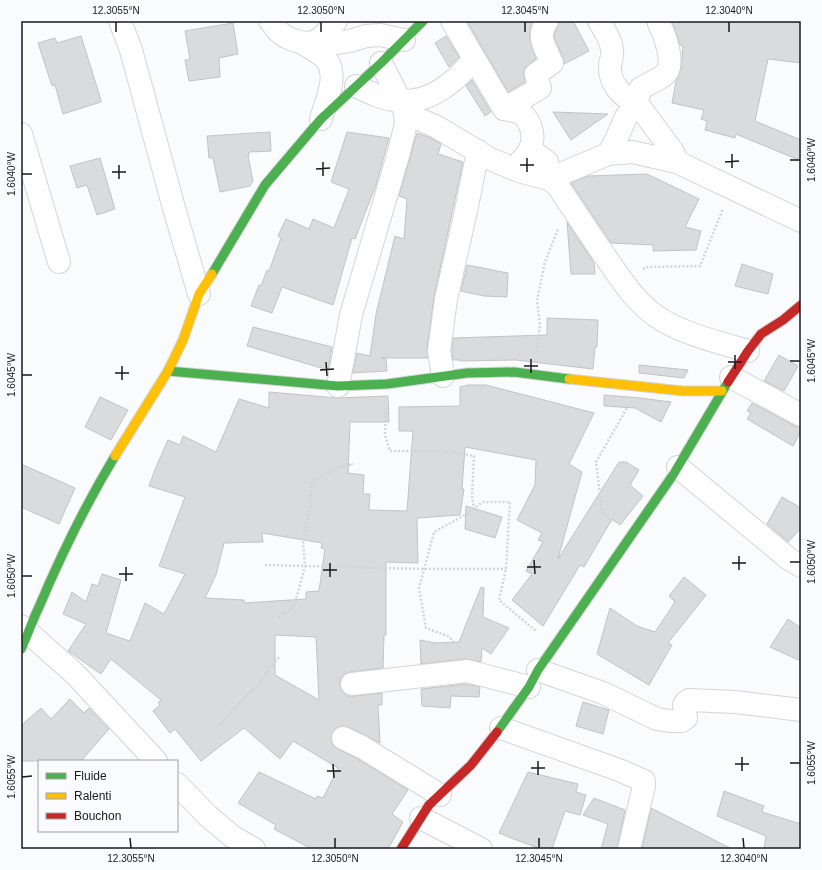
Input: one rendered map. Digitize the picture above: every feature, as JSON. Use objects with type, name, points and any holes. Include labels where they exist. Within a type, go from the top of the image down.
[{"type":"street","points":[[120,21],[131,50],[199,294]]},
{"type":"street","points":[[270,21],[279,32],[288,37],[303,43],[319,46],[350,41],[366,36],[380,35],[404,40]]},
{"type":"street","points":[[303,43],[314,42],[326,34],[336,21]]},
{"type":"street","points":[[155,760],[75,674],[24,636],[65,550],[105,473],[168,371],[183,340],[199,294],[220,262],[265,185],[321,119],[423,21]]},
{"type":"street","points":[[452,21],[504,110],[522,114],[532,131],[533,142],[529,152],[513,168]]},
{"type":"street","points":[[504,110],[540,88],[536,74],[552,63],[541,38],[543,26],[547,21]]},
{"type":"street","points":[[599,21],[607,34],[612,50],[610,67],[611,78],[616,88],[623,96],[638,103],[674,152],[676,162]]},
{"type":"street","points":[[608,154],[626,117],[638,103],[640,89],[661,78],[667,72],[670,62],[668,46],[659,24],[660,21]]},
{"type":"street","points":[[303,43],[325,59],[331,68],[332,81],[321,119]]},
{"type":"street","points":[[403,107],[411,101],[430,96],[439,91],[461,74],[474,59]]},
{"type":"street","points":[[331,68],[369,74],[403,107],[406,123],[399,152],[351,315],[338,386]]},
{"type":"street","points":[[369,74],[384,98],[403,107],[490,159],[533,175],[549,179],[557,185],[624,284],[639,303],[658,317],[676,327],[713,341],[748,351]]},
{"type":"street","points":[[21,134],[59,262]]},
{"type":"street","points":[[443,376],[439,351],[446,299],[478,151]]},
{"type":"street","points":[[529,152],[536,154],[546,162],[549,179]]},
{"type":"street","points":[[549,179],[608,154],[632,152],[676,162],[801,221]]},
{"type":"street","points":[[401,849],[429,805],[471,765],[501,728],[678,467],[726,384],[748,351],[761,334],[783,320],[801,305]]},
{"type":"street","points":[[168,371],[338,386],[386,384],[467,373],[498,372],[514,372],[683,391],[726,384],[801,415]]},
{"type":"street","points":[[678,467],[789,559],[801,566]]},
{"type":"street","points":[[352,684],[467,671],[534,679],[603,693],[657,718],[670,721],[685,720],[684,705],[689,700],[735,702],[801,710]]},
{"type":"street","points":[[501,728],[619,770],[644,781],[629,849]]},
{"type":"street","points":[[343,738],[362,747],[440,795]]},
{"type":"street","points":[[178,785],[208,816],[229,843],[254,849]]},
{"type":"street","points":[[421,818],[481,849]]},
{"type":"path","points":[[624,284],[646,267],[700,266],[732,188]]},
{"type":"path","points":[[534,375],[540,324],[537,301],[545,262],[568,201]]},
{"type":"path","points":[[386,384],[385,435],[390,451],[446,451],[474,456],[472,496],[474,509]]},
{"type":"path","points":[[628,541],[602,511],[596,462],[641,386]]},
{"type":"path","points":[[278,617],[294,607],[305,566],[303,542],[310,506],[312,481],[340,467],[354,464]]},
{"type":"path","points":[[467,671],[467,656],[448,636],[426,628],[419,588],[434,532],[474,509],[483,502],[510,502],[506,569],[499,600],[545,638],[556,645]]},
{"type":"path","points":[[265,565],[424,570],[506,569]]},
{"type":"path","points":[[220,725],[257,686],[280,656]]},
{"type":"building","points":[[472,21],[533,21],[530,31],[530,39],[536,59],[524,69],[525,82],[508,92],[468,23]]},
{"type":"building","points":[[559,21],[573,21],[589,51],[564,64],[554,36]]},
{"type":"building","points":[[672,21],[801,21],[801,63],[768,59],[755,121],[801,140],[801,161],[736,134],[735,138],[705,130],[707,121],[701,119],[704,110],[672,103],[676,81],[681,68],[683,46],[680,45]]},
{"type":"building","points":[[233,23],[238,54],[219,58],[220,77],[189,81],[185,60],[190,59],[185,31]]},
{"type":"building","points":[[81,36],[101,102],[63,114],[55,85],[52,86],[38,43],[55,38],[57,43]]},
{"type":"building","points":[[446,36],[459,57],[449,67],[435,43]]},
{"type":"building","points":[[472,80],[491,112],[485,116],[466,86]]},
{"type":"building","points":[[553,112],[608,114],[571,140]]},
{"type":"building","points":[[270,132],[271,151],[249,152],[248,155],[253,181],[250,186],[220,192],[213,158],[209,158],[207,136]]},
{"type":"building","points":[[347,132],[389,138],[376,185],[355,239],[352,238],[333,305],[282,287],[272,313],[251,306],[259,285],[261,286],[267,270],[269,271],[281,238],[278,236],[286,219],[309,229],[313,219],[334,228],[349,189],[331,182]]},
{"type":"building","points":[[417,133],[431,138],[441,144],[438,154],[463,162],[434,297],[427,349],[428,358],[381,358],[386,359],[387,371],[353,373],[357,353],[370,356],[376,314],[395,236],[404,239],[407,199],[399,196]]},
{"type":"building","points":[[100,158],[115,209],[97,215],[87,185],[77,188],[70,166]]},
{"type":"building","points":[[647,174],[699,199],[685,227],[701,231],[696,250],[653,251],[653,245],[611,243],[571,183],[588,176]]},
{"type":"building","points":[[567,222],[594,263],[595,274],[571,274]]},
{"type":"building","points":[[742,264],[773,274],[768,294],[735,286]]},
{"type":"building","points":[[467,265],[508,273],[507,297],[484,296],[461,291]]},
{"type":"building","points":[[547,318],[598,320],[597,347],[595,347],[593,369],[516,360],[453,360],[453,338],[547,335]]},
{"type":"building","points":[[253,327],[332,347],[328,370],[247,346]]},
{"type":"building","points":[[779,355],[798,366],[784,391],[764,381]]},
{"type":"building","points":[[639,365],[688,370],[684,378],[639,373]]},
{"type":"building","points":[[468,385],[486,385],[594,413],[569,464],[582,472],[558,559],[619,462],[626,462],[639,470],[630,485],[643,496],[620,525],[612,519],[584,567],[580,565],[543,626],[512,600],[532,574],[526,571],[543,542],[538,540],[542,533],[517,520],[535,485],[536,460],[465,447],[462,489],[464,489],[460,515],[417,518],[418,563],[386,562],[386,635],[384,635],[383,668],[350,672],[344,674],[340,679],[342,691],[347,696],[382,693],[382,705],[378,705],[380,743],[348,727],[342,726],[336,728],[332,733],[331,739],[333,745],[408,790],[392,814],[403,822],[388,849],[312,849],[274,829],[276,825],[238,803],[259,772],[316,799],[317,796],[323,798],[338,768],[293,741],[280,759],[244,728],[201,761],[175,729],[170,733],[153,711],[160,705],[158,703],[161,700],[111,659],[101,674],[68,651],[86,624],[63,614],[72,592],[86,602],[92,584],[98,586],[102,574],[121,580],[106,633],[130,641],[145,603],[164,614],[185,574],[159,566],[185,497],[149,486],[168,440],[180,445],[183,436],[216,452],[239,399],[269,408],[269,392],[337,398],[388,396],[389,422],[350,422],[348,473],[364,475],[363,494],[370,494],[369,510],[407,511],[413,431],[399,431],[399,407],[460,406],[460,387]],"holes":[[[262,533],[322,543],[321,548],[325,549],[319,591],[306,592],[306,599],[244,603],[244,600],[205,598],[216,575],[224,543],[263,542]],[[275,635],[316,637],[319,700],[275,675]]]},
{"type":"building","points":[[604,395],[671,402],[661,422],[635,408],[604,406]]},
{"type":"building","points":[[100,397],[128,410],[111,440],[85,427]]},
{"type":"building","points":[[752,403],[795,426],[801,427],[801,431],[793,446],[747,419],[751,413],[747,411]]},
{"type":"building","points":[[21,464],[75,488],[59,524],[21,507]]},
{"type":"building","points":[[782,497],[801,508],[801,528],[788,542],[767,524]]},
{"type":"building","points":[[466,506],[502,517],[495,538],[465,529]]},
{"type":"building","points":[[684,577],[706,595],[668,643],[672,645],[649,685],[597,654],[610,608],[637,626],[655,632],[675,602],[669,596]]},
{"type":"building","points":[[481,587],[484,588],[483,617],[509,628],[491,654],[482,648],[481,662],[466,659],[421,664],[420,640],[436,643],[459,642]]},
{"type":"building","points":[[788,619],[801,628],[801,661],[770,647]]},
{"type":"building","points":[[466,684],[480,687],[479,697],[451,696],[450,708],[422,706],[421,689]]},
{"type":"building","points":[[70,699],[84,713],[89,708],[109,729],[82,760],[21,761],[21,729],[24,723],[41,708],[51,719]]},
{"type":"building","points":[[583,702],[609,710],[603,734],[576,726]]},
{"type":"building","points":[[528,772],[578,784],[576,792],[586,795],[580,815],[565,811],[552,849],[541,849],[499,833]]},
{"type":"building","points":[[724,791],[764,806],[762,812],[801,824],[801,849],[764,849],[766,836],[717,816]]},
{"type":"building","points":[[594,798],[625,810],[617,849],[601,849],[608,824],[583,815]]},
{"type":"building","points":[[651,808],[732,849],[642,849]]},
{"type":"traffic: fast","points":[[212,274],[265,185],[321,119],[423,21]]},
{"type":"traffic: fast","points":[[168,371],[338,386],[387,384],[467,373],[514,372],[569,379]]},
{"type":"traffic: fast","points":[[497,732],[529,687],[538,670],[673,475],[728,382]]},
{"type":"traffic: fast","points":[[21,649],[65,549],[84,511],[115,456]]},
{"type":"traffic: slow","points":[[115,456],[168,371],[183,340],[199,294],[212,274]]},
{"type":"traffic: slow","points":[[569,379],[683,391],[722,391]]},
{"type":"traffic: jam","points":[[728,382],[761,334],[783,320],[801,305]]},
{"type":"traffic: jam","points":[[401,849],[429,805],[471,765],[497,732]]}]
